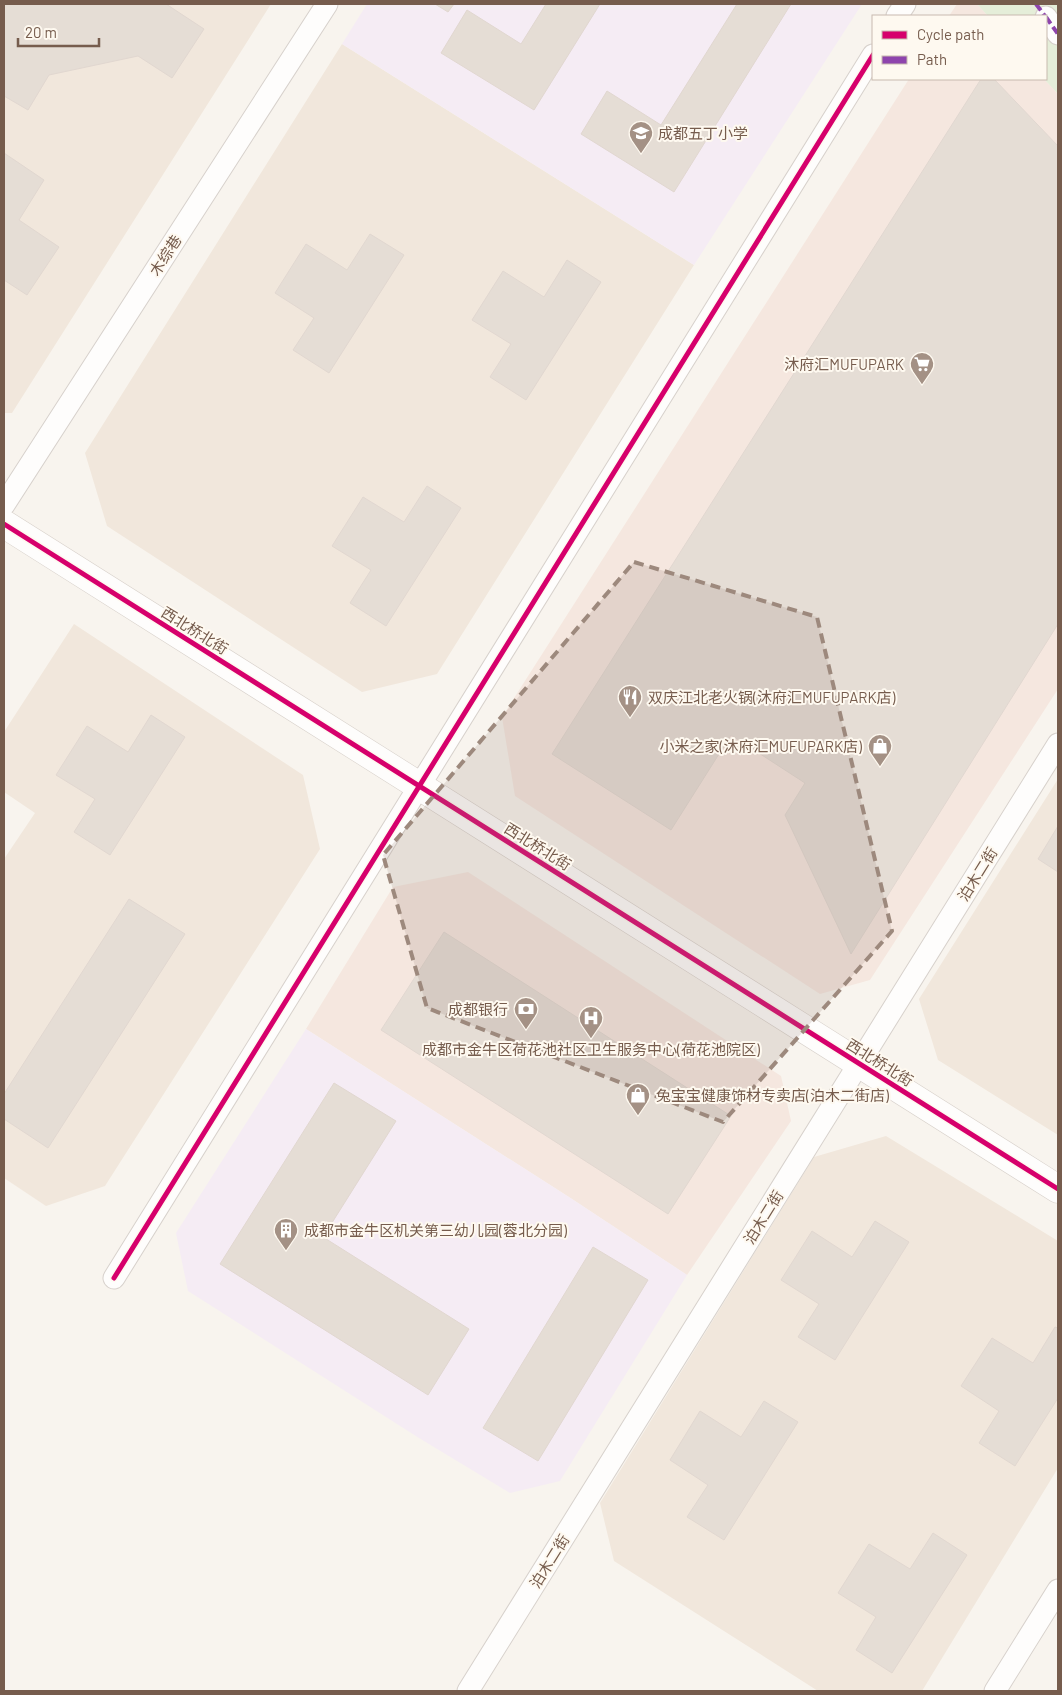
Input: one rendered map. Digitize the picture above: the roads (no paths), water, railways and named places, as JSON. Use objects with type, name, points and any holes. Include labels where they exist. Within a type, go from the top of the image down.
[{"type":"street","name":"木综巷","points":[[4,505],[327,4]]},
{"type":"street","points":[[898,15],[905,4]]},
{"type":"street","points":[[1036,4],[1044,15]]},
{"type":"street","points":[[1047,18],[1058,34]]},
{"type":"street","points":[[114,1278],[872,57]]},
{"type":"street","name":"西北桥北街","points":[[4,524],[1058,1190]]},
{"type":"street","name":"泊木二街","points":[[468,1691],[1058,744]]},
{"type":"street","points":[[995,1691],[1058,1590]]},
{"type":"place","name":"成都五丁小学","points":[[641,154]]},
{"type":"place","name":"沐府汇MUFUPARK","points":[[922,385]]},
{"type":"place","name":"双庆江北老火锅(沐府汇MUFUPARK店)","points":[[630,718]]},
{"type":"place","name":"小米之家(沐府汇MUFUPARK店)","points":[[880,767]]},
{"type":"place","name":"成都银行","points":[[526,1030]]},
{"type":"place","name":"成都市金牛区荷花池社区卫生服务中心(荷花池院区)","points":[[591,1039]]},
{"type":"place","name":"兔宝宝健康饰材专卖店(泊木二街店)","points":[[638,1116]]},
{"type":"place","name":"成都市金牛区机关第三幼儿园(蓉北分园)","points":[[286,1251]]}]
